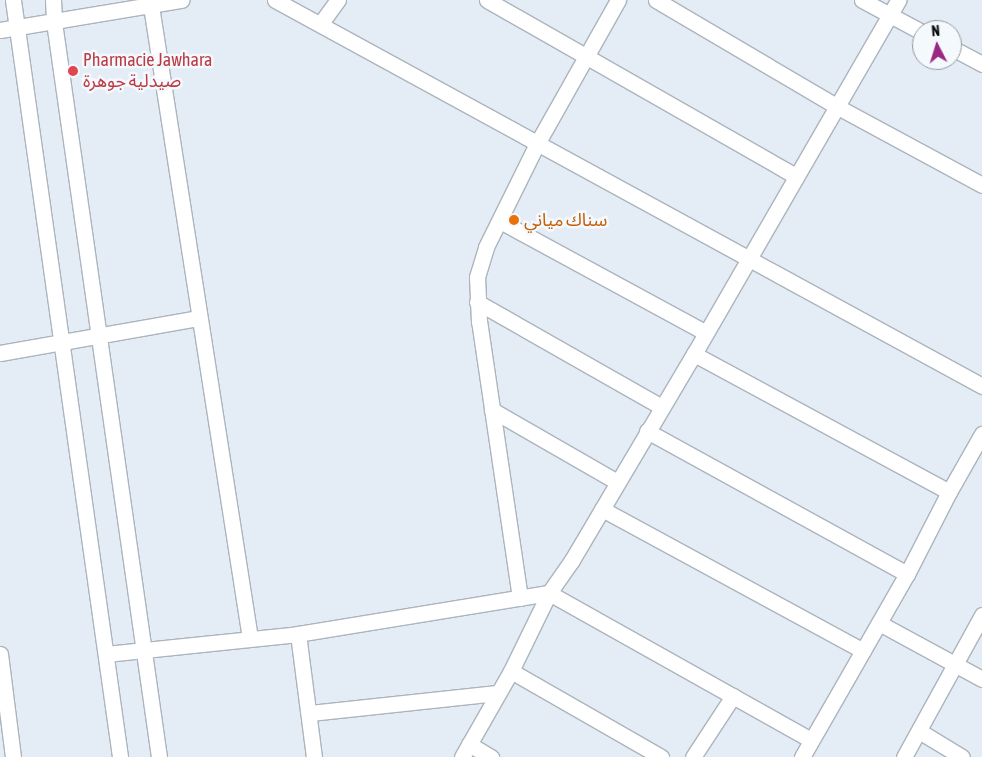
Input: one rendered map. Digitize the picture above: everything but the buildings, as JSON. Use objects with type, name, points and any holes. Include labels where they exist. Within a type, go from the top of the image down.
[{"type":"street","points":[[13,0],[8,29],[62,343],[120,757]]},
{"type":"street","points":[[53,0],[54,22],[142,650],[159,757]]},
{"type":"street","points":[[8,29],[153,3],[182,0]]},
{"type":"street","points":[[275,0],[982,386]]},
{"type":"street","points":[[321,24],[338,0]]},
{"type":"street","points":[[488,0],[796,176]]},
{"type":"street","points":[[520,598],[477,302],[477,277],[480,263],[538,142],[618,0]]},
{"type":"street","points":[[656,0],[836,106],[982,185]]},
{"type":"street","points":[[862,0],[912,27]]},
{"type":"street","points":[[491,757],[465,751],[511,671],[549,593],[572,560],[694,354],[898,0]]},
{"type":"street","points":[[153,3],[199,318],[250,638]]},
{"type":"street","points":[[962,53],[982,64]]},
{"type":"street","points":[[500,221],[706,333]]},
{"type":"street","points":[[477,302],[662,407]]},
{"type":"street","points":[[0,353],[199,318]]},
{"type":"street","points":[[694,354],[949,492]]},
{"type":"street","points":[[492,410],[617,482]]},
{"type":"street","points":[[647,432],[907,574]]},
{"type":"street","points":[[802,757],[907,574],[949,492],[982,434]]},
{"type":"street","points":[[602,509],[863,651]]},
{"type":"street","points":[[106,654],[298,634],[549,593],[812,740]]},
{"type":"street","points":[[904,757],[982,615]]},
{"type":"street","points":[[879,623],[982,679]]},
{"type":"street","points":[[298,634],[310,713],[314,757]]},
{"type":"street","points":[[0,654],[4,724],[13,757]]},
{"type":"street","points":[[511,671],[661,757]]},
{"type":"street","points":[[310,713],[497,693]]},
{"type":"street","points":[[694,757],[733,696]]},
{"type":"street","points":[[919,731],[962,757]]},
{"type":"place","name":"Pharmacie Jawhara صيدلية جوهرة","points":[[73,71]]},
{"type":"place","name":"سناك مياني","points":[[514,220]]}]
